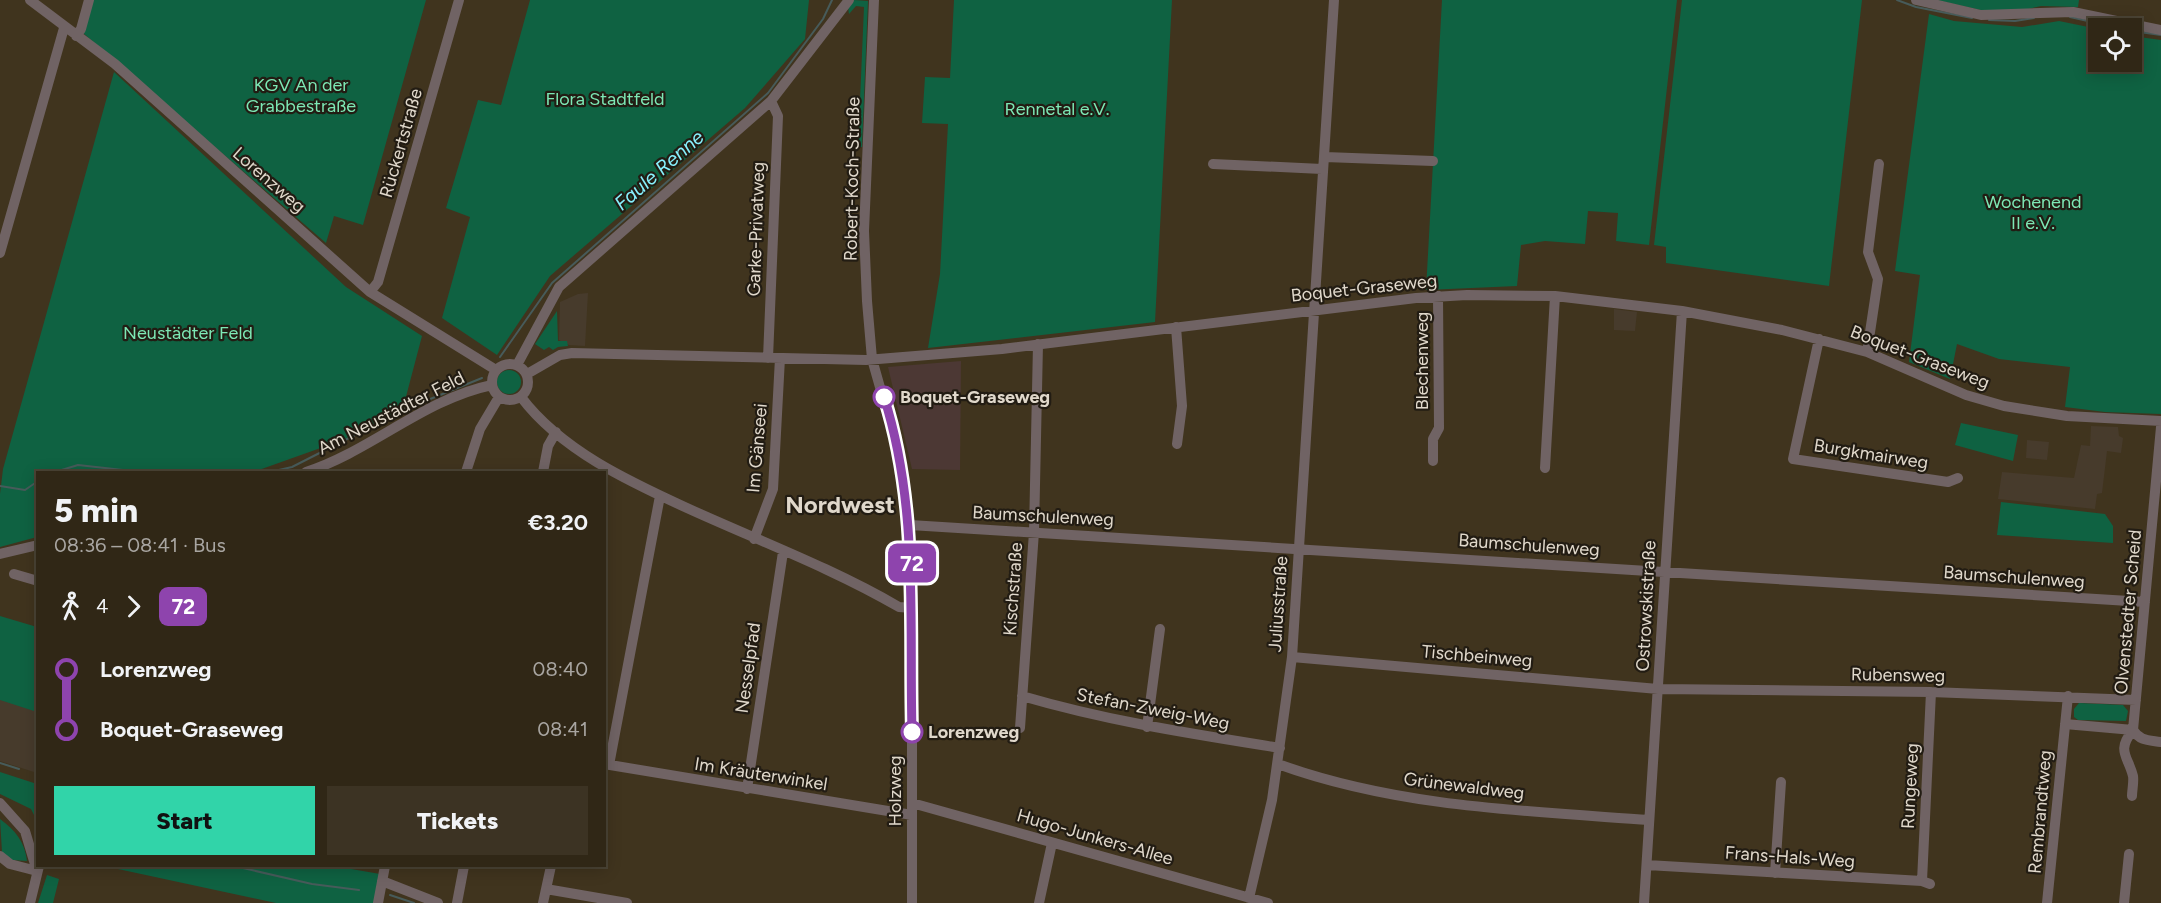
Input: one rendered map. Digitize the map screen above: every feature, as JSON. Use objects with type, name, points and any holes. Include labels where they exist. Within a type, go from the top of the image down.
[{"type":"street","name":"Lorenzweg","points":[[30,0],[123,71],[370,292],[496,370]]},
{"type":"street","points":[[76,36],[81,29],[89,0]]},
{"type":"street","name":"Rückertstraße","points":[[370,292],[378,282],[459,0]]},
{"type":"street","points":[[517,365],[559,287],[771,101],[849,0]]},
{"type":"street","name":"Robert-Koch-Straße","points":[[872,359],[867,314],[864,231],[874,0]]},
{"type":"street","name":"Juliusstraße","points":[[1250,898],[1278,764],[1292,657],[1334,0]]},
{"type":"street","points":[[1916,0],[1981,15],[2073,12],[2161,30]]},
{"type":"street","points":[[0,254],[64,28]]},
{"type":"street","name":"Garke-Privatweg","points":[[768,358],[777,116],[771,101]]},
{"type":"street","points":[[1325,157],[1433,161]]},
{"type":"street","points":[[1213,164],[1322,169]]},
{"type":"street","points":[[1867,352],[1878,279],[1868,252],[1879,164]]},
{"type":"street","name":"Boquet-Graseweg","points":[[527,374],[560,355],[572,353],[872,359],[1038,344],[1438,296],[1555,296],[1682,311],[1751,323],[1819,339],[1867,352],[1966,395],[2004,406],[2074,416],[2161,421]]},
{"type":"street","name":"Blechenweg","points":[[1433,461],[1433,438],[1439,428],[1438,296]]},
{"type":"street","points":[[1545,468],[1555,296]]},
{"type":"street","name":"Ostrowskistraße","points":[[1644,903],[1682,311]]},
{"type":"street","points":[[1176,327],[1182,406],[1177,444]]},
{"type":"street","name":"Burgkmairweg","points":[[1819,339],[1792,459],[1948,482],[1958,478]]},
{"type":"street","name":"Kischstraße","points":[[1020,728],[1034,532],[1038,344]]},
{"type":"street","name":"Im Gänseei","points":[[754,539],[773,489],[780,358]]},
{"type":"street","name":"Holzweg","points":[[872,359],[896,439],[909,525],[912,608],[912,903]]},
{"type":"street","points":[[506,364],[517,365],[527,374],[528,387],[521,397],[510,400],[499,397],[492,385],[496,370],[506,364]]},
{"type":"street","name":"Am Neustädter Feld","points":[[309,471],[334,463],[433,408],[492,385]]},
{"type":"street","points":[[466,471],[480,429],[499,397]]},
{"type":"street","points":[[521,397],[556,432],[606,466],[660,496],[899,607],[912,608]]},
{"type":"street","name":"Olvenstedter Scheid","points":[[2132,796],[2133,776],[2124,760],[2126,739],[2133,730],[2161,427]]},
{"type":"street","points":[[543,471],[548,446],[556,432]]},
{"type":"street","points":[[607,765],[660,496]]},
{"type":"street","name":"Baumschulenweg","points":[[909,525],[1665,570],[2145,602]]},
{"type":"street","points":[[0,554],[36,546]]},
{"type":"street","points":[[0,560],[14,552]]},
{"type":"street","name":"Nesselpfad","points":[[747,789],[783,552]]},
{"type":"street","points":[[14,573],[36,580]]},
{"type":"street","points":[[1147,727],[1160,628]]},
{"type":"street","name":"Tischbeinweg","points":[[1292,657],[1658,689]]},
{"type":"street","name":"Rubensweg","points":[[1658,689],[1931,692],[2136,700]]},
{"type":"street","name":"Rungeweg","points":[[1926,883],[1931,692]]},
{"type":"street","name":"Stefan-Zweig-Weg","points":[[1022,696],[1078,713],[1147,727],[1280,748]]},
{"type":"street","name":"Rembrandtweg","points":[[2047,903],[2068,696]]},
{"type":"street","points":[[2065,724],[2133,730],[2143,740],[2161,742]]},
{"type":"street","name":"Grünewaldweg","points":[[1278,764],[1320,779],[1359,789],[1430,800],[1506,809],[1649,820]]},
{"type":"street","name":"Im Kräuterwinkel","points":[[607,765],[912,815]]},
{"type":"street","points":[[1775,873],[1781,782]]},
{"type":"street","points":[[0,803],[12,807],[24,818],[36,840]]},
{"type":"street","points":[[0,803],[19,821],[29,837],[36,861]]},
{"type":"street","name":"Hugo-Junkers-Allee","points":[[912,803],[1268,903]]},
{"type":"street","points":[[1039,903],[1052,843]]},
{"type":"street","points":[[2124,903],[2129,854]]},
{"type":"street","points":[[0,856],[10,864],[38,868],[30,903]]},
{"type":"street","name":"Frans-Hals-Weg","points":[[1647,865],[1926,883]]},
{"type":"street","points":[[378,903],[385,867]]},
{"type":"street","points":[[457,903],[464,867]]},
{"type":"street","points":[[543,903],[551,867]]},
{"type":"street","points":[[382,881],[438,903]]},
{"type":"street","points":[[546,889],[627,903]]},
{"type":"shaded area","points":[[588,293],[585,346],[569,345],[559,340],[560,302],[578,294]]},
{"type":"shaded area","points":[[1614,309],[1637,312],[1635,331],[1614,330]]},
{"type":"shaded area","points":[[961,361],[960,470],[912,469],[888,367]]},
{"type":"shaded area","points":[[2091,426],[2118,427],[2119,436],[2123,438],[2121,453],[2107,451],[2102,493],[2097,494],[2095,509],[1998,499],[2002,472],[2074,478],[2081,445],[2090,446]]},
{"type":"shaded area","points":[[2027,440],[2049,442],[2047,460],[2026,458]]},
{"type":"shaded area","points":[[0,695],[36,706],[36,773],[0,761]]},
{"type":"green space","name":"KGV An der Grabbestraße","points":[[92,0],[426,0],[363,225],[334,216],[326,243],[83,33]]},
{"type":"green space","name":"Flora Stadtfeld","points":[[530,0],[809,0],[805,39],[745,108],[550,276],[497,355],[442,318],[470,217],[446,208],[478,100],[501,105]]},
{"type":"green space","points":[[854,0],[868,1],[862,147],[858,147],[864,7],[856,6],[849,14],[848,7]]},
{"type":"green space","name":"Rennetal e.V.","points":[[954,0],[1172,0],[1155,322],[928,348],[940,274],[948,124],[922,123],[925,77],[950,78]]},
{"type":"green space","points":[[1442,0],[1677,0],[1649,245],[1616,241],[1618,213],[1588,211],[1585,244],[1545,241],[1521,245],[1517,286],[1426,290]]},
{"type":"green space","points":[[1682,0],[1862,0],[1829,286],[1666,263],[1666,247],[1654,245]]},
{"type":"green space","points":[[1936,0],[2079,0],[2078,7],[2041,6],[2024,10],[1985,11]]},
{"type":"green space","name":"Wochenend II e.V.","points":[[1929,14],[1954,21],[2022,27],[2059,21],[2088,27],[2088,72],[2142,72],[2142,37],[2161,40],[2161,414],[2105,412],[2065,407],[2070,367],[1999,359],[1957,344],[1950,379],[1909,362],[1920,275],[1895,271]]},
{"type":"green space","name":"Neustädter Feld","points":[[114,72],[346,287],[422,336],[403,408],[343,440],[256,471],[36,471],[36,537],[0,547],[0,494],[3,469]]},
{"type":"green space","points":[[557,311],[558,341],[567,341],[568,346],[553,350],[549,347],[544,350],[535,344]]},
{"type":"green space","points":[[509,370],[517,374],[521,382],[517,390],[509,394],[501,390],[497,382],[501,374]]},
{"type":"green space","points":[[1961,423],[2018,435],[2013,461],[1955,445]]},
{"type":"green space","points":[[2001,502],[2105,514],[2113,526],[2113,543],[1997,535]]},
{"type":"green space","points":[[0,616],[36,627],[36,712],[0,700]]},
{"type":"green space","points":[[2079,703],[2123,705],[2128,711],[2126,721],[2078,720],[2074,717],[2074,709]]},
{"type":"green space","points":[[0,772],[36,784],[36,819],[31,809],[0,794]]},
{"type":"green space","points":[[0,819],[18,837],[27,861],[12,860],[2,852]]},
{"type":"green space","points":[[109,867],[340,867],[380,874],[374,903],[276,903]]},
{"type":"green space","points":[[47,875],[59,879],[53,903],[38,903]]},
{"type":"waterway","name":"Faule Renne","points":[[500,357],[552,283],[768,93],[823,19],[832,0]]},
{"type":"waterway","name":"Faule Renne","points":[[1897,0],[1916,7],[1972,18]]},
{"type":"waterway","name":"Faule Renne","points":[[2070,17],[2088,21]]},
{"type":"waterway","name":"Faule Renne","points":[[1989,20],[2015,21],[2034,18]]},
{"type":"waterway","name":"Faule Renne","points":[[2142,32],[2161,35]]},
{"type":"waterway","name":"Faule Renne","points":[[274,471],[292,467],[408,408],[482,378]]},
{"type":"waterway","name":"Faule Renne","points":[[58,471],[78,465],[132,471]]},
{"type":"waterway","name":"Faule Renne","points":[[0,486],[25,490],[36,482]]},
{"type":"waterway","points":[[0,763],[19,769]]},
{"type":"waterway","points":[[238,867],[312,884],[359,890]]},
{"type":"waterway","points":[[390,895],[414,903]]},
{"type":"bus line","name":"72","points":[[884,397],[901,462],[909,525],[912,563],[912,732]]},
{"type":"place","name":"Boquet-Graseweg","points":[[884,397]]},
{"type":"place","name":"Lorenzweg","points":[[912,732]]},
{"type":"district","name":"Nordwest","points":[[840,505]]}]
